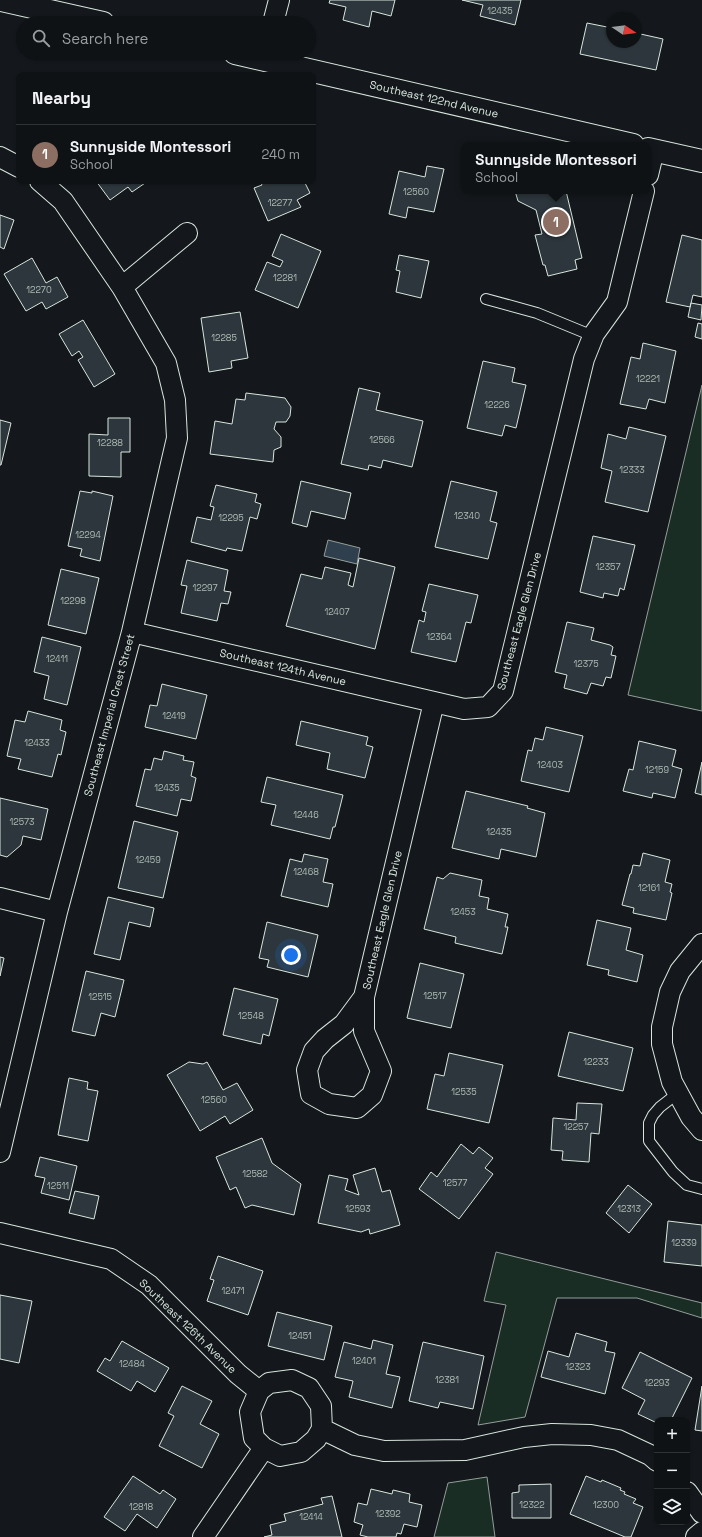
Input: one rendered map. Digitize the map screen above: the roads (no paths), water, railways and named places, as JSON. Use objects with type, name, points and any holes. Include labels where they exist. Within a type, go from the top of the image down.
[{"type":"main road","points":[[1,0],[72,16]]},
{"type":"main road","name":"Southeast 122nd Avenue","points":[[281,60],[621,142]]},
{"type":"main road","points":[[651,149],[702,161]]},
{"type":"street","points":[[275,16],[279,0]]},
{"type":"street","points":[[0,158],[16,166]]},
{"type":"street","name":"Southeast Imperial Crest Street","points":[[0,1152],[57,912],[132,632],[177,438],[175,400],[166,363],[122,287],[63,201],[43,184]]},
{"type":"street","name":"Southeast Eagle Glen Drive","points":[[364,996],[344,1024],[325,1039],[314,1051],[307,1070],[311,1094],[329,1104],[357,1108],[372,1095],[381,1071],[364,1031],[364,996],[434,702],[464,709],[488,707],[503,691],[584,359],[593,336],[617,302],[643,194]]},
{"type":"street","points":[[122,287],[187,233]]},
{"type":"street","name":"Southeast 124th Avenue","points":[[132,632],[434,702]]},
{"type":"street","points":[[0,898],[57,912]]},
{"type":"street","points":[[702,944],[680,971],[670,992],[662,1026],[662,1044],[672,1082],[690,1117],[702,1130]]},
{"type":"street","name":"Southeast 126th Avenue","points":[[0,1233],[111,1259],[149,1285],[238,1374],[259,1391]]},
{"type":"street","points":[[292,1380],[309,1388],[321,1406],[322,1429],[316,1439],[300,1452],[280,1456],[264,1448],[254,1438],[250,1412],[259,1391],[269,1383],[292,1380]]},
{"type":"street","points":[[322,1429],[355,1445],[384,1450],[465,1450],[524,1437],[552,1434],[591,1435],[618,1440],[650,1455],[654,1458]]},
{"type":"street","points":[[203,1537],[264,1448]]},
{"type":"street","points":[[690,1496],[702,1513]]},
{"type":"street","points":[[696,1537],[702,1532]]},
{"type":"lane","points":[[486,299],[537,313],[593,336]]},
{"type":"lane","points":[[678,1093],[660,1107],[653,1115],[649,1123],[649,1141],[673,1172],[688,1185],[702,1189]]},
{"type":"water","points":[[328,540],[360,548],[357,564],[324,556]]},
{"type":"place","name":"Sunnyside Montessori","points":[[556,222]]}]
